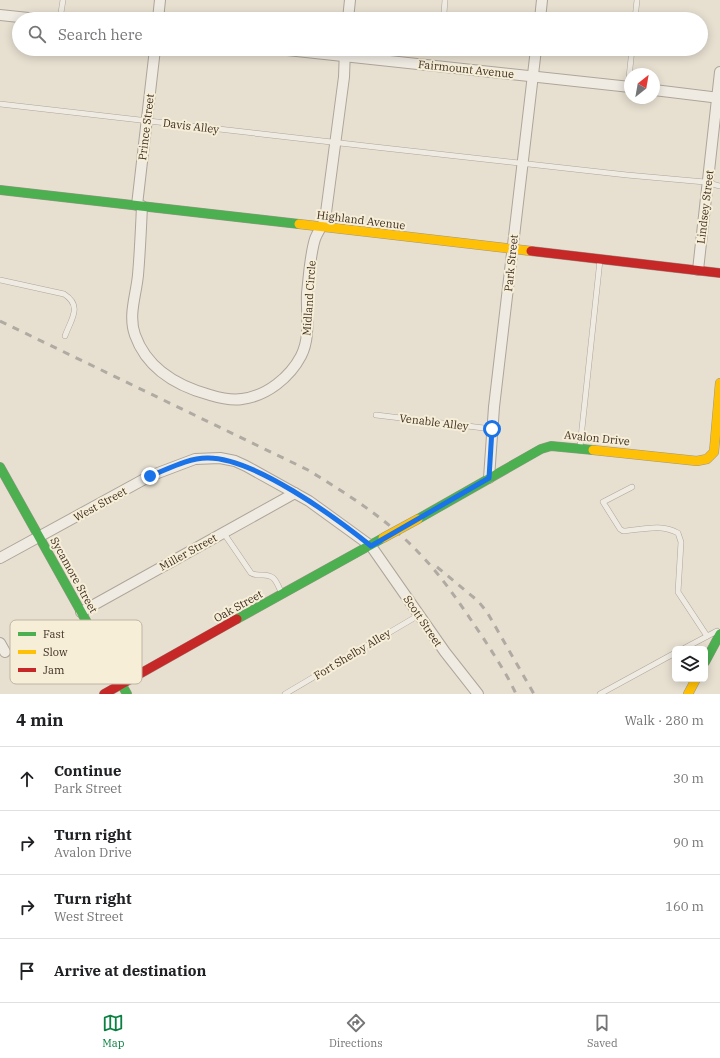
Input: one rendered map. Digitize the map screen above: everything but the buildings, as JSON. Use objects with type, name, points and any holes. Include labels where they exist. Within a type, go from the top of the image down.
[{"type":"street","points":[[159,12],[160,0]]},
{"type":"street","points":[[349,12],[350,0]]},
{"type":"street","points":[[541,12],[542,0]]},
{"type":"street","points":[[0,15],[12,16]]},
{"type":"street","name":"Prince Street","points":[[140,206],[154,56]]},
{"type":"street","name":"Midland Circle","points":[[140,206],[138,276],[132,314],[135,336],[150,361],[162,373],[176,383],[194,390],[230,400],[252,397],[270,389],[281,381],[301,356],[306,339],[307,293],[315,240],[325,220],[345,56]]},
{"type":"street","name":"Fairmount Avenue","points":[[370,56],[624,86]]},
{"type":"street","name":"Park Street","points":[[489,478],[492,429],[535,56]]},
{"type":"street","name":"Lindsey Street","points":[[698,270],[719,98],[720,72]]},
{"type":"street","points":[[660,91],[719,98]]},
{"type":"street","name":"Highland Avenue","points":[[0,190],[720,273]]},
{"type":"street","name":"Avalon Drive","points":[[383,538],[541,449],[559,446],[697,461],[711,457],[714,452],[720,383]]},
{"type":"street","name":"West Street","points":[[0,558],[150,476],[195,459],[220,458],[235,461],[295,493],[347,527],[371,546]]},
{"type":"street","name":"Sycamore Street","points":[[0,467],[40,536],[85,620]]},
{"type":"street","name":"Miller Street","points":[[81,612],[295,493]]},
{"type":"street","name":"Oak Street","points":[[142,672],[383,538]]},
{"type":"street","name":"Scott Street","points":[[371,546],[465,680],[478,694]]},
{"type":"street","points":[[708,656],[720,634]]},
{"type":"street","points":[[688,694],[694,682]]},
{"type":"street","name":"Sycamore Street","points":[[121,684],[127,694]]},
{"type":"street","name":"Oak Street","points":[[104,694],[121,684]]},
{"type":"lane","points":[[61,12],[63,0]]},
{"type":"lane","points":[[444,12],[445,0]]},
{"type":"lane","points":[[636,12],[637,0]]},
{"type":"lane","points":[[630,68],[631,56]]},
{"type":"lane","name":"Davis Alley","points":[[0,104],[708,183],[720,186]]},
{"type":"lane","points":[[580,449],[600,259]]},
{"type":"lane","points":[[0,280],[64,294],[72,299],[75,309],[65,336]]},
{"type":"lane","name":"Venable Alley","points":[[376,416],[492,429]]},
{"type":"lane","points":[[632,487],[603,502],[623,531],[655,527],[678,533],[681,542],[678,592],[707,636]]},
{"type":"lane","points":[[223,532],[251,573],[254,575],[269,574],[273,577],[283,595]]},
{"type":"lane","name":"Fort Shelby Alley","points":[[286,694],[419,615]]},
{"type":"lane","points":[[689,646],[720,629]]},
{"type":"lane","points":[[600,694],[672,655]]},
{"type":"railway","points":[[0,321],[308,470],[380,518],[406,540],[436,572],[452,592],[482,636],[516,694]]},
{"type":"railway","points":[[437,567],[478,601],[487,612],[534,694]]},
{"type":"traffic: fast","points":[[0,190],[299,224]]},
{"type":"traffic: fast","points":[[418,519],[541,449],[551,446],[593,450]]},
{"type":"traffic: fast","points":[[0,467],[86,620]]},
{"type":"traffic: fast","points":[[237,619],[383,538]]},
{"type":"traffic: fast","points":[[708,656],[720,634]]},
{"type":"traffic: fast","points":[[121,684],[127,694]]},
{"type":"traffic: slow","points":[[299,224],[531,251]]},
{"type":"traffic: slow","points":[[593,450],[697,461],[707,459],[714,452],[720,383]]},
{"type":"traffic: slow","points":[[383,538],[418,519]]},
{"type":"traffic: slow","points":[[688,694],[694,682]]},
{"type":"traffic: jam","points":[[531,251],[720,273]]},
{"type":"traffic: jam","points":[[142,673],[237,619]]},
{"type":"traffic: jam","points":[[104,694],[122,684]]},
{"type":"route","points":[[150,476],[195,459],[220,458],[235,461],[309,501],[371,546],[489,478],[492,429]]}]
